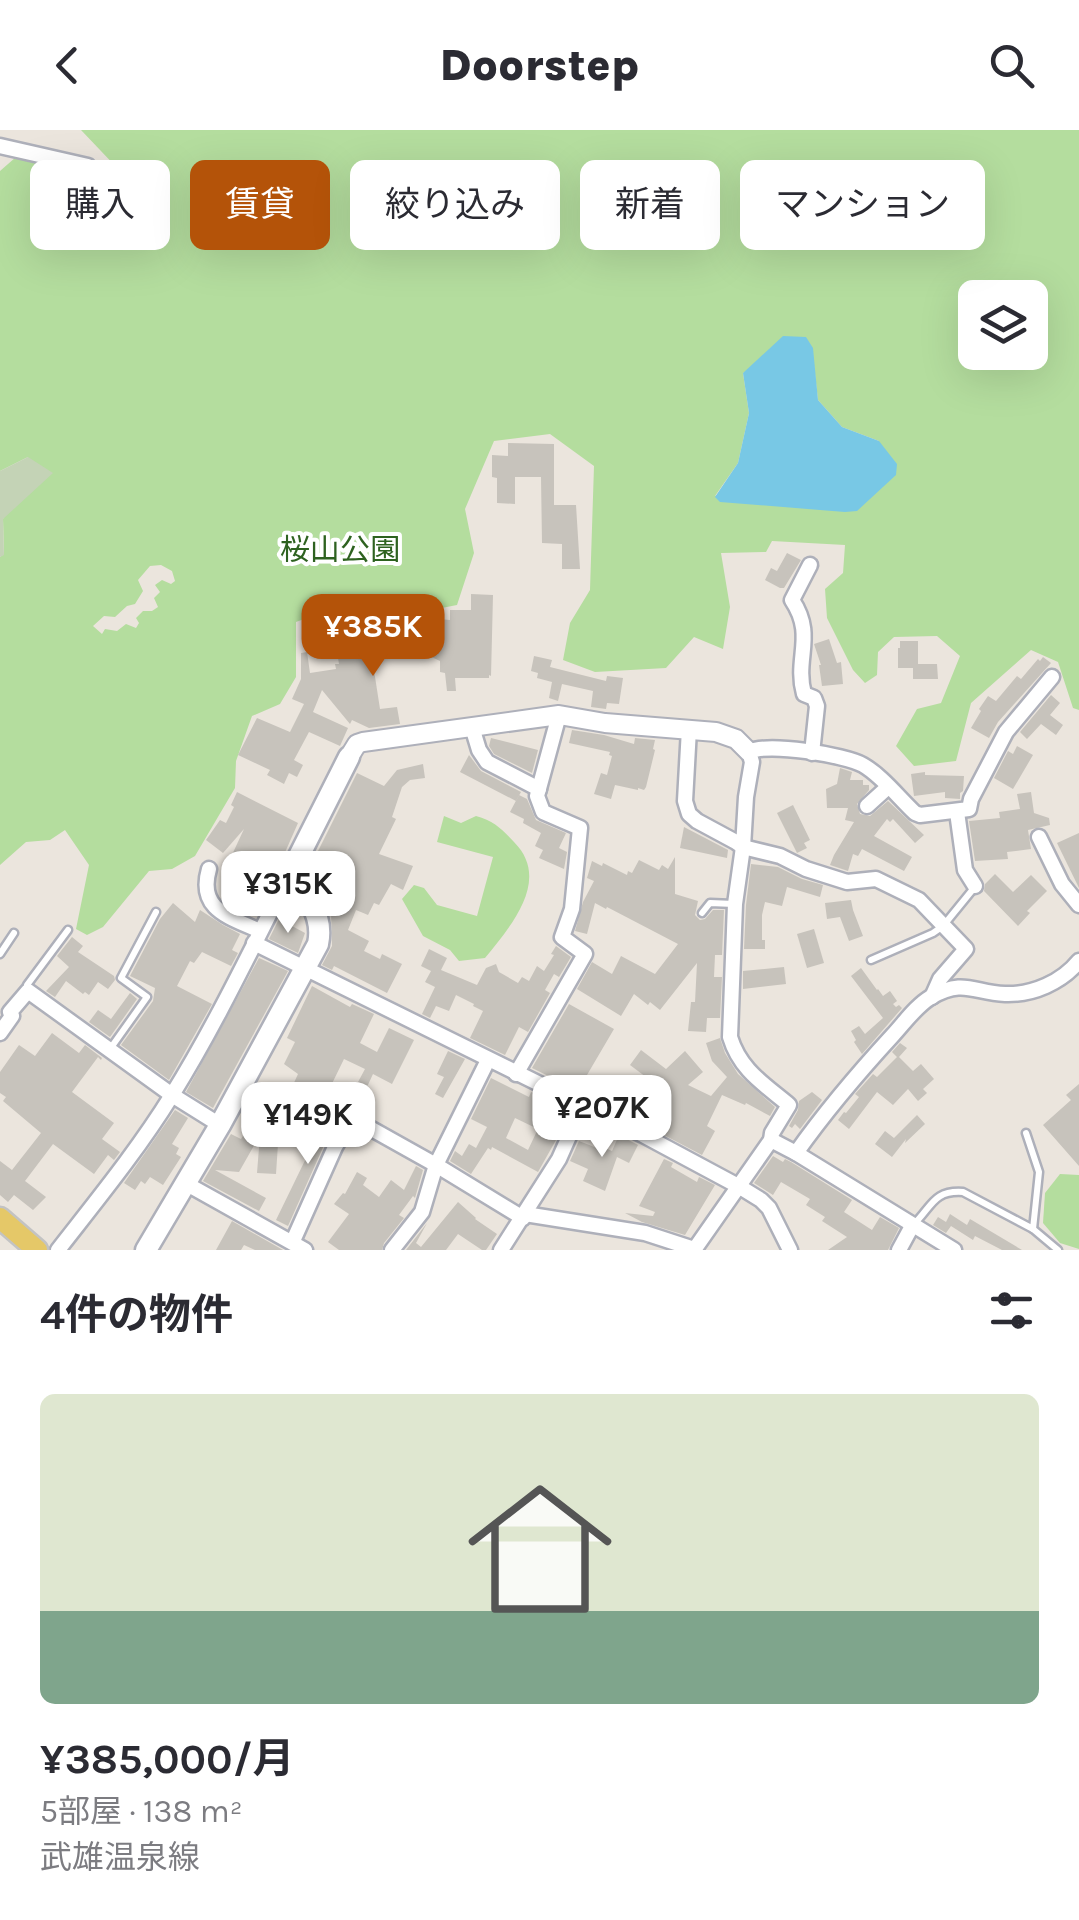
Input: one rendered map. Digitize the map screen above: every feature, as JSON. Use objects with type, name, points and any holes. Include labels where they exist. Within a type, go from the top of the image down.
[{"type":"main road","points":[[146,1250],[220,1125],[318,944],[317,912],[295,864],[349,757]]},
{"type":"main road","points":[[0,1218],[37,1250]]},
{"type":"street","points":[[0,146],[62,160]]},
{"type":"street","points":[[810,565],[792,600],[805,631],[799,675],[804,694],[814,698],[817,706],[812,753]]},
{"type":"street","points":[[749,752],[765,747],[845,757],[866,766],[920,815],[957,812],[969,809],[1006,732],[1052,677]]},
{"type":"street","points":[[516,1074],[584,954],[562,936],[572,909],[580,828],[543,812],[537,796],[559,715]]},
{"type":"street","points":[[185,1183],[299,1246],[335,1147],[352,1118],[524,1216],[645,1234],[694,1250],[771,1140],[789,1104],[743,1066],[730,1038],[735,904],[752,762],[749,752],[736,739],[716,732],[604,723],[559,715],[363,742],[357,744],[349,757]]},
{"type":"street","points":[[472,727],[487,762],[538,789]]},
{"type":"street","points":[[688,729],[685,801],[696,821],[743,848],[780,856],[846,882],[876,879],[919,900],[966,949],[940,979],[932,997]]},
{"type":"street","points":[[868,806],[888,787]]},
{"type":"street","points":[[957,812],[964,870],[975,886]]},
{"type":"street","points":[[1039,838],[1062,884],[1079,905]]},
{"type":"street","points":[[58,1250],[142,1139],[196,1055],[295,864]]},
{"type":"street","points":[[209,869],[206,887],[216,910],[305,969],[740,1187],[769,1208],[790,1250]]},
{"type":"street","points":[[796,1153],[880,1049],[932,997],[960,986],[1002,994],[1020,993],[1054,982],[1079,961]]},
{"type":"street","points":[[0,1033],[12,1016],[5,1009],[28,991],[220,1125]]},
{"type":"street","points":[[392,1250],[422,1212],[436,1165],[488,1060]]},
{"type":"street","points":[[502,1250],[559,1159],[582,1107]]},
{"type":"street","points":[[771,1140],[954,1250]]},
{"type":"street","points":[[900,1250],[912,1226]]},
{"type":"street","points":[[275,1232],[275,1250]]},
{"type":"lane","points":[[871,960],[943,926],[975,886]]},
{"type":"lane","points":[[702,912],[710,903],[735,904]]},
{"type":"lane","points":[[110,1050],[147,997],[121,978],[156,912]]},
{"type":"lane","points":[[28,991],[27,985],[68,930]]},
{"type":"lane","points":[[0,954],[14,933]]},
{"type":"lane","points":[[1026,1133],[1039,1172],[1032,1228]]},
{"type":"lane","points":[[912,1226],[940,1194],[964,1192],[1032,1228],[1058,1250]]},
{"type":"green space","name":"桜山公園","points":[[81,130],[1079,130],[1079,710],[1073,708],[1058,662],[1031,650],[971,703],[956,761],[914,766],[896,746],[917,709],[941,703],[960,656],[937,636],[894,637],[878,652],[877,675],[865,683],[853,670],[827,618],[825,589],[843,573],[845,545],[772,541],[766,552],[721,553],[730,607],[723,649],[694,637],[666,668],[595,672],[563,660],[570,623],[590,590],[594,466],[550,434],[494,441],[465,509],[474,553],[457,605],[421,612],[391,601],[346,609],[325,628],[304,619],[296,622],[296,677],[280,704],[252,716],[236,761],[235,788],[195,856],[172,869],[149,871],[103,927],[87,935],[76,929],[89,865],[65,830],[50,840],[26,842],[0,865],[0,557],[4,554],[3,519],[28,457],[0,471],[0,171],[24,150],[57,159],[30,160],[30,250],[170,250],[170,160],[110,160]],"holes":[[[812,348],[818,400],[842,427],[879,441],[715,496],[738,463],[749,413],[743,373]],[[161,565],[172,571],[175,581],[171,584],[162,580],[155,585],[160,592],[154,598],[158,607],[143,611],[136,618],[136,628],[126,624],[117,631],[105,629],[102,634],[93,626],[104,616],[115,617],[135,604],[143,591],[138,580],[150,566]]]},
{"type":"green space","points":[[28,457],[53,473],[3,519],[4,555],[0,557],[0,471]]},
{"type":"green space","points":[[444,816],[461,823],[476,816],[488,820],[506,833],[525,857],[529,872],[523,903],[485,958],[459,961],[450,950],[423,936],[402,899],[414,885],[424,888],[437,905],[477,916],[493,857],[437,842]]},
{"type":"green space","points":[[1060,1174],[1079,1175],[1079,1249],[1060,1243],[1043,1223],[1045,1193]]},
{"type":"water","points":[[783,336],[806,337],[813,348],[818,400],[842,427],[879,441],[897,464],[896,475],[857,511],[720,502],[715,497],[738,463],[749,413],[743,373]]},
{"type":"building","points":[[508,443],[554,444],[554,505],[576,505],[580,569],[562,569],[562,544],[542,543],[541,477],[515,477],[515,504],[497,503],[492,455],[508,456]]},
{"type":"building","points":[[787,553],[801,560],[784,588],[780,588],[765,580],[771,568],[777,571]]},
{"type":"building","points":[[471,594],[493,595],[489,678],[455,678],[456,691],[447,691],[440,661],[408,651],[381,636],[378,643],[369,638],[380,709],[397,707],[400,724],[369,728],[352,720],[350,724],[322,690],[313,712],[348,728],[340,746],[309,732],[294,760],[303,765],[297,777],[289,773],[284,784],[267,775],[270,770],[238,755],[257,718],[290,732],[304,704],[292,699],[301,679],[301,653],[307,652],[310,673],[336,669],[336,646],[368,641],[342,629],[346,620],[353,624],[363,609],[386,617],[390,609],[411,616],[414,624],[422,621],[438,629],[438,619],[450,620],[450,610],[471,610]]},
{"type":"building","points":[[829,639],[837,663],[841,662],[843,684],[822,686],[814,644]]},
{"type":"building","points":[[900,641],[918,641],[918,664],[937,664],[938,679],[913,679],[913,668],[898,668]]},
{"type":"building","points":[[534,656],[552,660],[550,667],[606,681],[607,676],[623,678],[619,704],[607,703],[606,709],[591,707],[593,691],[562,684],[558,701],[549,698],[552,682],[537,678],[538,673],[531,671]]},
{"type":"building","points":[[1043,657],[1051,663],[998,722],[989,738],[971,728],[988,696],[996,701],[1017,676],[1021,679]]},
{"type":"building","points":[[1051,695],[1060,703],[1050,715],[1063,725],[1056,735],[1041,724],[1027,739],[1020,732]]},
{"type":"building","points":[[572,730],[634,744],[635,738],[655,740],[644,790],[615,785],[611,799],[594,794],[601,773],[607,775],[612,756],[610,752],[569,743]]},
{"type":"building","points":[[491,738],[538,750],[532,773],[494,754],[489,746]]},
{"type":"building","points":[[1017,746],[1033,755],[1013,789],[994,778],[1008,751],[1013,754]]},
{"type":"building","points":[[469,755],[481,771],[521,792],[516,801],[460,772]]},
{"type":"building","points":[[423,764],[425,778],[410,780],[402,787],[392,817],[396,819],[379,854],[413,866],[403,890],[391,884],[368,915],[356,910],[348,930],[369,941],[364,951],[402,964],[387,993],[334,966],[332,970],[322,965],[332,946],[331,912],[336,894],[319,886],[316,880],[320,872],[310,867],[357,773],[384,786],[397,770]]},
{"type":"building","points":[[840,768],[852,772],[850,780],[863,780],[863,785],[869,785],[857,804],[860,814],[870,816],[888,801],[924,835],[915,843],[893,819],[887,819],[874,836],[912,857],[904,871],[862,849],[858,856],[853,854],[848,871],[830,865],[854,822],[845,820],[848,808],[827,808],[826,789],[837,784]]},
{"type":"building","points":[[911,774],[964,776],[960,799],[945,798],[945,792],[914,796]]},
{"type":"building","points":[[237,792],[298,823],[268,894],[224,872],[244,829],[223,853],[206,840],[220,820],[226,823]]},
{"type":"building","points":[[1031,792],[1034,813],[1049,818],[1050,825],[1028,830],[1031,849],[1007,852],[1008,859],[975,861],[969,821],[1000,818],[999,812],[1020,809],[1017,794]]},
{"type":"building","points":[[519,795],[527,799],[536,820],[566,833],[559,848],[567,852],[564,869],[539,858],[543,850],[535,846],[541,833],[510,812]]},
{"type":"building","points":[[793,805],[810,840],[804,843],[807,848],[797,853],[777,813]]},
{"type":"building","points":[[684,827],[728,850],[727,858],[680,848]]},
{"type":"building","points":[[1079,833],[1079,888],[1057,843]]},
{"type":"building","points":[[675,857],[675,894],[698,901],[695,915],[700,920],[713,910],[724,910],[722,955],[715,955],[714,977],[722,977],[720,1018],[707,1018],[706,1032],[688,1031],[691,1002],[695,1002],[697,963],[660,1010],[634,994],[621,1016],[577,989],[592,962],[612,974],[621,956],[655,974],[678,944],[595,903],[587,934],[575,931],[594,881],[587,878],[592,861],[627,875],[639,860],[659,870],[662,865],[668,869]]},
{"type":"building","points":[[751,864],[778,867],[823,885],[820,897],[787,887],[782,906],[765,902],[765,949],[744,949]]},
{"type":"building","points":[[995,874],[1013,892],[1031,875],[1047,891],[1018,926],[984,891]]},
{"type":"building","points":[[851,900],[863,936],[849,941],[840,917],[827,919],[825,903]]},
{"type":"building","points":[[173,903],[195,922],[200,910],[240,934],[232,950],[238,953],[231,966],[202,952],[194,963],[190,961],[177,986],[212,1004],[169,1080],[121,1045],[153,1001],[155,988],[130,976],[160,919]]},
{"type":"building","points":[[279,919],[305,933],[298,953],[269,939]]},
{"type":"building","points":[[814,929],[824,963],[807,968],[797,934]]},
{"type":"building","points":[[72,937],[83,946],[78,952],[114,976],[108,989],[98,982],[89,995],[83,994],[66,981],[55,997],[46,991],[69,967],[57,956]]},
{"type":"building","points":[[556,946],[571,957],[559,977],[554,974],[545,990],[550,993],[528,1032],[519,1027],[505,1055],[470,1038],[483,1011],[456,995],[449,1011],[436,1006],[430,1018],[422,1014],[435,987],[425,982],[431,971],[421,966],[429,949],[447,958],[441,970],[477,985],[486,968],[496,964],[499,972],[518,983],[522,977],[529,981],[537,966],[544,971]]},
{"type":"building","points":[[259,958],[288,971],[213,1108],[186,1092]]},
{"type":"building","points":[[784,967],[786,984],[743,989],[743,971]]},
{"type":"building","points":[[861,968],[883,996],[890,991],[897,1001],[893,1004],[902,1008],[862,1054],[851,1031],[859,1026],[865,1034],[883,1018],[851,976]]},
{"type":"building","points":[[312,986],[350,1007],[352,1004],[374,1014],[360,1043],[377,1052],[389,1028],[414,1040],[392,1084],[373,1074],[367,1087],[358,1082],[365,1069],[344,1059],[324,1100],[310,1093],[289,1134],[279,1129],[276,1174],[257,1173],[260,1135],[239,1172],[215,1170],[266,1198],[259,1211],[203,1181],[231,1134],[241,1139],[261,1108],[249,1100],[257,1086],[289,1110],[299,1088],[293,1085],[298,1074],[284,1064],[295,1042],[287,1038]]},
{"type":"building","points":[[130,993],[137,999],[110,1037],[89,1022],[98,1010],[111,1019]]},
{"type":"building","points":[[569,1004],[614,1029],[581,1092],[532,1068]]},
{"type":"building","points":[[52,1033],[79,1053],[85,1045],[102,1058],[98,1057],[72,1092],[114,1123],[102,1139],[120,1152],[114,1160],[108,1155],[94,1174],[53,1144],[25,1181],[46,1197],[33,1210],[14,1195],[8,1202],[0,1195],[0,1161],[12,1170],[41,1133],[3,1101],[6,1097],[0,1093],[0,1072],[19,1045],[35,1056]]},
{"type":"building","points":[[720,1038],[738,1074],[775,1107],[770,1116],[722,1095],[707,1126],[715,1131],[702,1155],[624,1114],[634,1093],[646,1099],[654,1083],[630,1065],[641,1050],[666,1069],[685,1051],[703,1072],[688,1085],[711,1096],[727,1077],[712,1061],[706,1043]]},
{"type":"building","points":[[900,1043],[907,1048],[899,1057],[913,1071],[921,1064],[934,1079],[923,1089],[927,1093],[918,1101],[908,1089],[893,1105],[877,1092],[849,1129],[838,1120],[873,1074],[877,1077],[897,1057],[892,1052]]},
{"type":"building","points":[[448,1051],[465,1059],[443,1098],[435,1094],[444,1077],[437,1074]]},
{"type":"building","points":[[491,1078],[529,1097],[531,1092],[543,1097],[539,1106],[553,1113],[544,1132],[515,1118],[506,1138],[528,1150],[537,1131],[556,1140],[538,1172],[492,1147],[471,1174],[450,1161],[455,1151],[462,1156],[469,1144],[476,1148],[487,1127],[471,1119]]},
{"type":"building","points":[[1079,1084],[1079,1166],[1043,1125],[1071,1100],[1066,1095]]},
{"type":"building","points":[[812,1092],[822,1100],[800,1129],[795,1124],[792,1128],[789,1126],[799,1101]]},
{"type":"building","points":[[175,1110],[188,1118],[172,1144],[179,1148],[176,1154],[181,1157],[163,1185],[150,1177],[135,1190],[124,1183]]},
{"type":"building","points":[[327,1111],[340,1118],[288,1226],[276,1220]]},
{"type":"building","points":[[917,1115],[925,1124],[892,1157],[875,1144],[885,1131],[894,1138]]},
{"type":"building","points":[[619,1135],[638,1145],[629,1163],[617,1157],[605,1191],[583,1181],[588,1169],[570,1161],[579,1141],[612,1151]]},
{"type":"building","points":[[773,1156],[791,1162],[852,1200],[844,1212],[872,1230],[880,1217],[899,1228],[888,1250],[828,1250],[847,1237],[806,1205],[810,1199],[781,1182],[773,1195],[754,1183]]},
{"type":"building","points":[[664,1159],[697,1182],[699,1177],[715,1185],[685,1235],[625,1213],[653,1216],[655,1212],[639,1206]]},
{"type":"building","points":[[416,1166],[423,1170],[415,1198],[399,1215],[404,1218],[382,1250],[339,1250],[328,1242],[349,1214],[334,1204],[345,1194],[357,1172],[367,1178],[363,1185],[379,1197],[391,1180],[404,1190]]},
{"type":"building","points":[[458,1202],[497,1234],[486,1250],[458,1234],[446,1250],[406,1250],[427,1223],[416,1243],[421,1247]]},
{"type":"building","points":[[950,1214],[967,1225],[970,1219],[1022,1250],[1002,1250],[975,1236],[973,1240],[951,1226],[946,1233],[933,1225],[938,1217],[946,1222]]},
{"type":"building","points":[[232,1221],[283,1250],[255,1250],[244,1245],[241,1250],[216,1250]]}]
